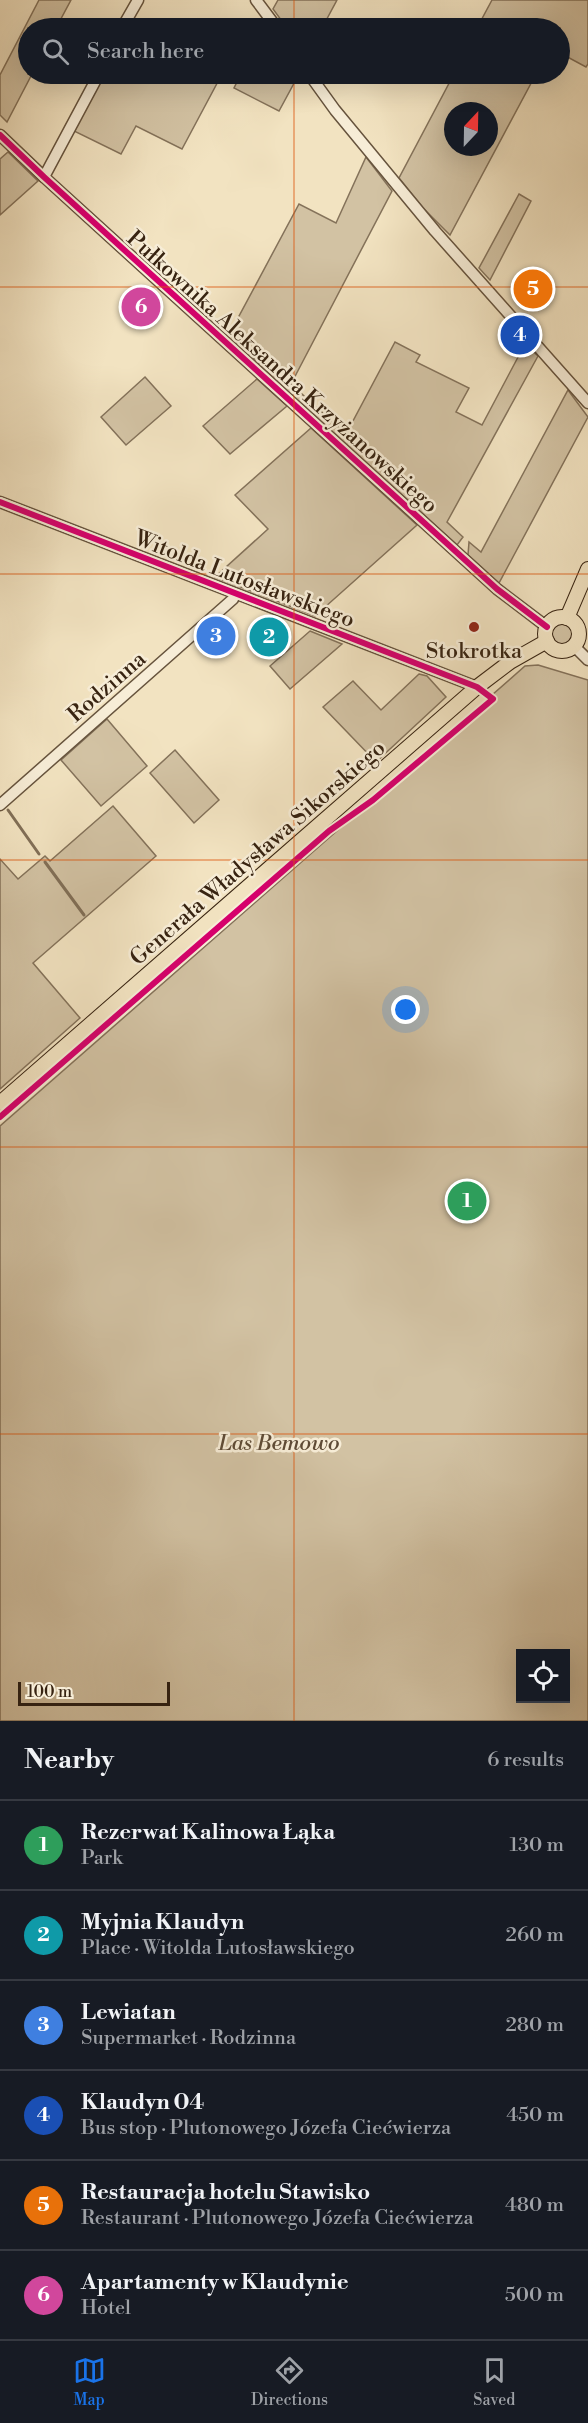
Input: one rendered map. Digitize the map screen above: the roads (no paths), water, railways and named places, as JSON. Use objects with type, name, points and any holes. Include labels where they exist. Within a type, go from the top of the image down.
[{"type":"main road","points":[[567,618],[588,569]]},
{"type":"main road","points":[[567,618],[574,622],[579,631],[578,640],[567,651],[560,651],[554,648],[547,634],[555,620],[567,618]]},
{"type":"main road","name":"Generała Władysława Sikorskiego","points":[[0,1103],[477,687],[547,634]]},
{"type":"street","points":[[128,18],[138,0]]},
{"type":"street","points":[[256,0],[270,18]]},
{"type":"street","points":[[44,177],[94,84]]},
{"type":"street","points":[[316,84],[435,231],[588,403]]},
{"type":"street","name":"Pułkownika Aleksandra Krzyżanowskiego","points":[[0,135],[547,634]]},
{"type":"street","name":"Witolda Lutosławskiego","points":[[2,507],[477,687]]},
{"type":"street","name":"Rodzinna","points":[[0,805],[233,599],[235,594]]},
{"type":"street","points":[[574,646],[588,660]]},
{"type":"waterway","points":[[8,810],[39,854]]},
{"type":"waterway","points":[[45,862],[84,915]]},
{"type":"place","name":"Restauracja hotelu Stawisko","points":[[533,289]]},
{"type":"place","name":"Apartamenty w Klaudynie","points":[[141,307]]},
{"type":"place","name":"Klaudyn 04","points":[[520,335]]},
{"type":"place","name":"Stokrotka","points":[[474,627]]},
{"type":"place","name":"Lewiatan","points":[[216,636]]},
{"type":"place","name":"Myjnia Klaudyn","points":[[269,637]]},
{"type":"place","name":"Rezerwat Kalinowa Łąka","points":[[467,1201]]},
{"type":"park label","name":"Las Bemowo","points":[[279,1442]]}]
